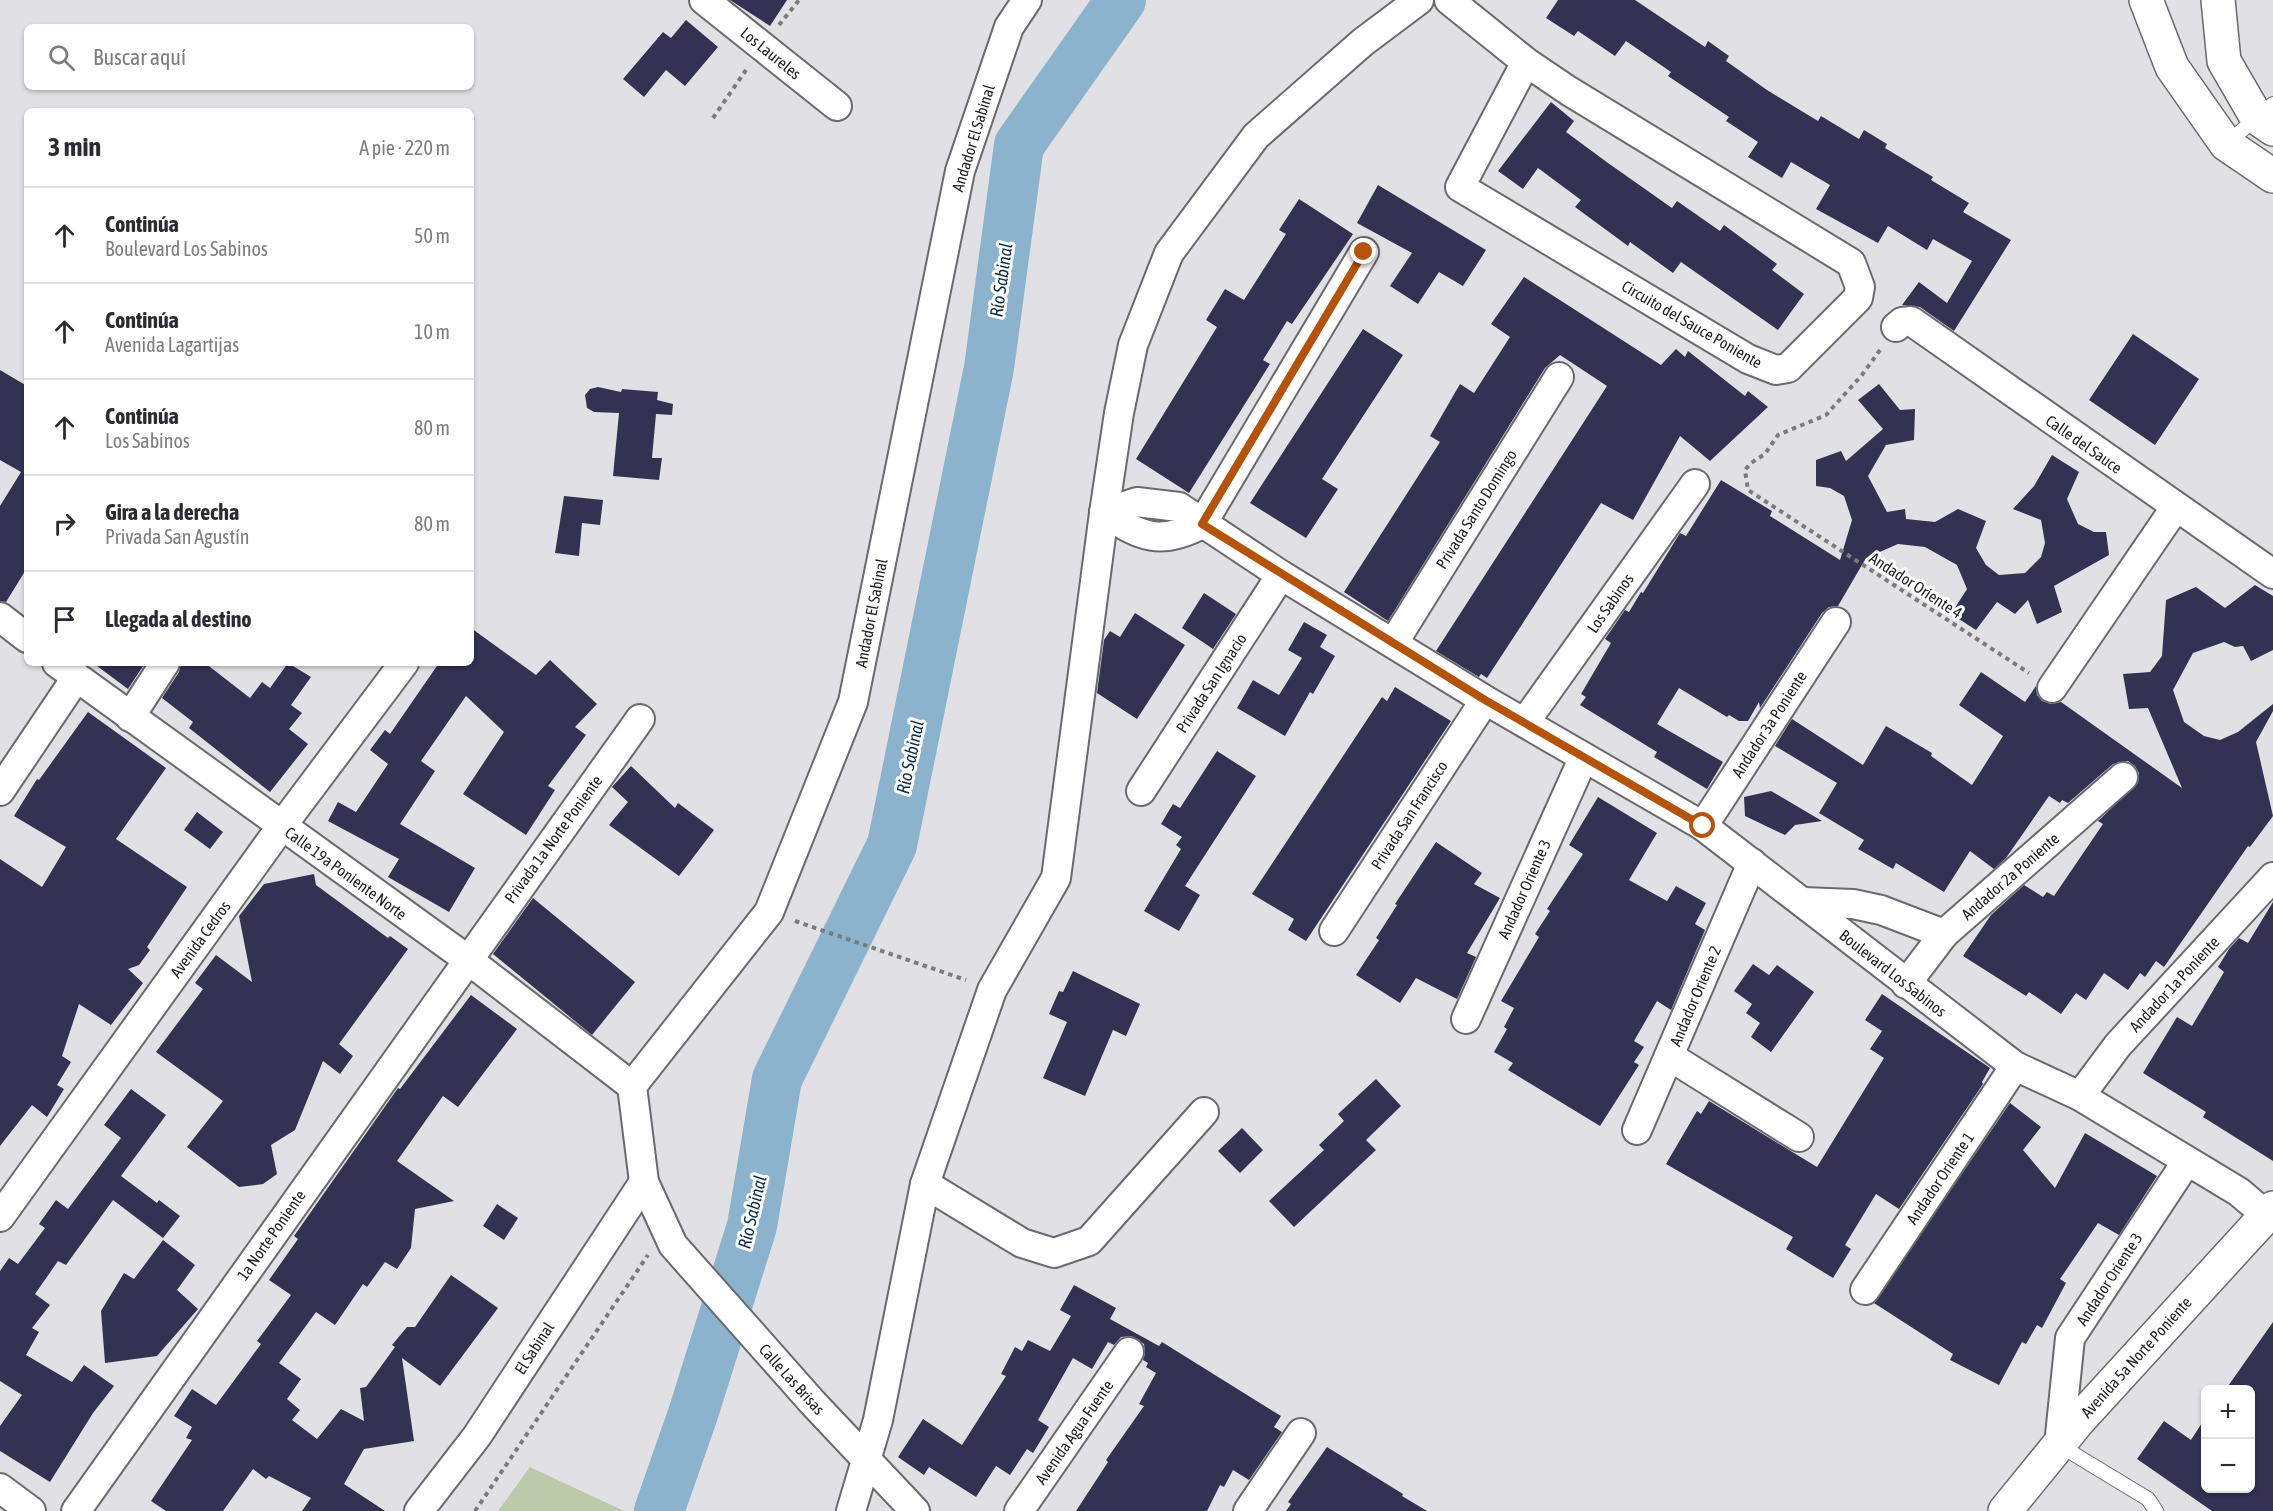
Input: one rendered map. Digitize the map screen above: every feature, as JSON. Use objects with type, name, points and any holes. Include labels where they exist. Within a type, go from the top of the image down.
[{"type":"main road","points":[[2146,0],[2172,67],[2226,144],[2273,176]]},
{"type":"main road","points":[[2218,0],[2224,62],[2268,117]]},
{"type":"main road","name":"Avenida 5a Norte Poniente","points":[[2005,1511],[2059,1445],[2270,1211]]},
{"type":"street","name":"Los Laureles","points":[[704,0],[837,106]]},
{"type":"street","name":"Andador El Sabinal","points":[[632,1086],[769,912],[853,702],[960,171],[1009,27],[1027,0]]},
{"type":"street","points":[[851,1511],[867,1461],[925,1184],[993,990],[1056,878],[1104,513],[1119,413],[1133,345],[1169,253],[1256,136],[1363,42],[1419,0]]},
{"type":"street","name":"Circuito del Sauce Poniente","points":[[1449,0],[1526,62],[1851,263],[1860,287],[1858,298],[1788,368],[1776,370],[1748,359],[1460,187],[1526,62]]},
{"type":"street","points":[[1202,524],[1364,252]]},
{"type":"street","name":"Calle del Sauce","points":[[1896,327],[1902,322],[1911,321],[2175,508],[2273,574]]},
{"type":"street","name":"Privada Santo Domingo","points":[[1394,642],[1559,377]]},
{"type":"street","name":"Los Sabinos","points":[[1525,722],[1695,484]]},
{"type":"street","points":[[1104,513],[1137,502],[1179,507],[1281,575],[1394,642],[1485,700]]},
{"type":"street","points":[[2052,688],[2175,508]]},
{"type":"street","name":"Privada San Ignacio","points":[[1141,791],[1281,575]]},
{"type":"street","points":[[0,617],[24,637]]},
{"type":"street","name":"Andador 3a Poniente","points":[[1703,826],[1836,622]]},
{"type":"street","points":[[130,717],[163,666]]},
{"type":"street","name":"Avenida Cedros","points":[[0,1217],[281,827],[402,666]]},
{"type":"street","name":"Calle 19a Poniente Norte","points":[[67,670],[466,959],[632,1086]]},
{"type":"street","points":[[0,791],[67,670]]},
{"type":"street","name":"Boulevard Los Sabinos","points":[[1485,700],[1583,759],[1703,826],[2015,1066],[2080,1096],[2270,1211]]},
{"type":"street","name":"Privada San Francisco","points":[[1334,931],[1485,700]]},
{"type":"street","name":"Privada 1a Norte Poniente","points":[[466,959],[640,719]]},
{"type":"street","name":"Andador Oriente 3","points":[[1466,1019],[1583,759]]},
{"type":"street","name":"Andador 2a Poniente","points":[[1906,984],[1944,934],[2123,777]]},
{"type":"street","name":"Andador Oriente 2","points":[[1637,1130],[1752,863]]},
{"type":"street","name":"Andador 1a Poniente","points":[[2080,1096],[2118,1045],[2273,877]]},
{"type":"street","points":[[1803,902],[1853,904],[1881,910],[1944,934]]},
{"type":"street","name":"1a Norte Poniente","points":[[76,1511],[466,959]]},
{"type":"street","points":[[1669,1056],[1799,1137]]},
{"type":"street","name":"Andador Oriente 1","points":[[1865,1290],[2015,1066]]},
{"type":"street","points":[[632,1086],[644,1182],[669,1237]]},
{"type":"street","points":[[925,1184],[1022,1243],[1054,1253],[1089,1241],[1203,1112]]},
{"type":"street","name":"Andador Oriente 3","points":[[2059,1445],[2070,1338],[2187,1161]]},
{"type":"street","name":"El Sabinal","points":[[419,1511],[477,1436],[644,1182]]},
{"type":"street","name":"Calle Las Brisas","points":[[669,1237],[813,1403],[915,1511]]},
{"type":"street","name":"Avenida Agua Fuente","points":[[1019,1511],[1129,1352]]},
{"type":"street","points":[[1248,1511],[1301,1433]]},
{"type":"street","points":[[0,1488],[31,1511]]},
{"type":"lane","points":[[2226,144],[2268,117]]},
{"type":"lane","points":[[2059,1445],[2148,1499],[2156,1511]]},
{"type":"path","name":"Andador Oriente 4","points":[[1896,327],[1862,375],[1826,415],[1778,435],[1765,454],[1750,463],[1745,470],[1748,490],[2052,688]]},
{"type":"path","points":[[795,921],[949,974]]},
{"type":"path","points":[[475,1511],[669,1237]]},
{"type":"green space","points":[[530,1467],[624,1511],[498,1511]]},
{"type":"building","points":[[730,0],[787,0],[770,26]]},
{"type":"building","points":[[1558,0],[1635,0],[1705,47],[1708,41],[1729,56],[1726,61],[1767,90],[1818,121],[1821,116],[1859,139],[1864,130],[1887,144],[1885,148],[1933,177],[1931,180],[1969,203],[1963,212],[2011,240],[1954,331],[1920,307],[1902,305],[1919,282],[1947,303],[1972,261],[1933,239],[1927,250],[1888,226],[1878,243],[1816,209],[1830,185],[1791,162],[1782,178],[1748,157],[1758,142],[1726,121],[1729,117],[1668,76],[1671,72],[1626,41],[1615,56],[1578,31],[1574,36],[1546,18]]},
{"type":"building","points":[[686,20],[718,47],[685,86],[666,70],[644,97],[623,79],[663,32],[671,38]]},
{"type":"building","points":[[1551,102],[1574,121],[1566,132],[1608,163],[1672,208],[1677,201],[1720,231],[1724,225],[1777,264],[1772,270],[1804,294],[1778,330],[1681,262],[1673,273],[1630,242],[1628,246],[1575,207],[1581,200],[1538,168],[1523,189],[1498,171]]},
{"type":"building","points":[[1378,185],[1486,250],[1463,286],[1439,272],[1418,304],[1390,286],[1412,253],[1357,223]]},
{"type":"building","points":[[1299,199],[1353,234],[1292,324],[1287,321],[1263,360],[1270,364],[1189,493],[1136,459],[1217,327],[1206,320],[1225,289],[1244,300],[1286,234],[1279,230]]},
{"type":"building","points":[[1524,277],[1661,365],[1676,349],[1685,357],[1688,351],[1745,396],[1748,391],[1768,407],[1710,461],[1680,436],[1633,520],[1601,503],[1487,678],[1481,674],[1479,677],[1436,651],[1607,386],[1560,355],[1545,368],[1388,621],[1344,592],[1440,442],[1430,436],[1460,384],[1474,393],[1510,337],[1491,324]]},
{"type":"building","points":[[1363,329],[1403,355],[1322,479],[1338,489],[1306,538],[1250,503]]},
{"type":"building","points":[[2133,334],[2199,379],[2155,445],[2089,400]]},
{"type":"building","points":[[0,370],[24,384],[24,573],[6,602],[0,601],[0,506],[21,472],[0,460]]},
{"type":"building","points":[[1879,384],[1900,410],[1915,409],[1914,440],[1886,445],[1868,476],[1887,512],[1905,509],[1906,519],[1935,522],[1958,509],[1986,521],[1976,548],[1986,565],[1999,575],[2025,573],[2041,557],[2045,543],[2041,520],[2013,509],[2034,486],[2052,455],[2079,472],[2067,499],[2078,524],[2094,532],[2106,532],[2109,555],[2054,586],[2062,612],[2037,624],[2028,600],[2015,614],[1997,602],[1976,630],[1951,614],[1967,589],[1957,565],[1925,547],[1898,544],[1866,558],[1838,606],[1829,607],[1822,613],[1760,708],[1759,702],[1748,721],[1739,721],[1729,715],[1727,717],[1679,688],[1657,724],[1723,762],[1707,789],[1654,757],[1657,752],[1580,705],[1586,697],[1581,694],[1611,643],[1605,639],[1625,610],[1629,612],[1641,592],[1643,593],[1680,533],[1686,536],[1721,480],[1772,511],[1770,516],[1840,560],[1852,520],[1844,496],[1830,488],[1816,486],[1816,460],[1841,451],[1846,461],[1883,429],[1858,400]]},
{"type":"building","points":[[598,387],[621,392],[622,389],[658,392],[657,400],[673,404],[672,415],[656,414],[652,458],[662,458],[659,480],[613,476],[619,413],[594,412],[587,408],[585,395],[590,389]]},
{"type":"building","points":[[564,496],[603,500],[600,525],[582,523],[579,556],[555,553]]},
{"type":"building","points":[[2255,585],[2273,596],[2273,650],[2251,661],[2243,646],[2235,647],[2224,642],[2193,653],[2173,690],[2184,722],[2204,736],[2220,740],[2238,732],[2273,704],[2273,711],[2256,742],[2273,816],[2250,847],[2248,846],[2164,967],[2156,961],[2145,977],[2140,973],[2128,990],[2104,973],[2086,1000],[2076,993],[2061,1014],[2029,992],[2026,996],[1963,956],[1991,915],[2024,885],[2043,897],[2047,892],[2054,896],[2103,824],[2098,821],[2138,783],[2139,773],[2135,766],[2128,761],[2113,764],[2068,803],[2062,800],[2060,803],[2049,796],[2006,858],[1994,869],[1970,851],[1944,892],[1896,863],[1893,869],[1858,849],[1864,840],[1819,813],[1837,783],[1775,746],[1792,719],[1863,765],[1886,726],[1932,753],[1931,756],[1972,785],[2003,736],[1959,705],[1981,672],[2025,702],[2036,686],[2037,695],[2042,701],[2051,704],[2061,702],[2182,788],[2148,708],[2129,709],[2123,674],[2150,672],[2162,656],[2166,600],[2196,587],[2225,608]]},
{"type":"building","points":[[1204,593],[1236,614],[1213,649],[1182,628]]},
{"type":"building","points":[[1135,613],[1185,645],[1137,719],[1097,693],[1104,640],[1110,631],[1120,637]]},
{"type":"building","points":[[1304,622],[1327,635],[1320,647],[1335,656],[1313,694],[1310,692],[1285,736],[1237,708],[1253,680],[1279,695],[1302,658],[1288,650]]},
{"type":"building","points":[[474,630],[536,675],[550,660],[597,704],[575,727],[586,735],[548,786],[555,790],[526,835],[463,794],[504,732],[466,696],[421,761],[435,771],[400,824],[475,868],[449,912],[388,877],[399,859],[328,821],[338,802],[356,812],[388,764],[370,750],[385,730],[390,734],[437,666],[474,666]]},
{"type":"building","points":[[97,666],[143,666],[128,689]]},
{"type":"building","points":[[180,666],[209,666],[250,698],[262,682],[270,688],[286,666],[293,666],[311,677],[291,705],[302,713],[289,729],[308,744],[270,792],[189,728],[193,722],[162,698],[179,672]]},
{"type":"building","points":[[1395,687],[1451,721],[1306,941],[1288,930],[1294,919],[1252,894],[1382,697],[1387,701]]},
{"type":"building","points":[[88,712],[166,768],[116,839],[187,887],[147,947],[150,950],[139,965],[128,969],[143,983],[111,1025],[79,1004],[62,1056],[71,1062],[57,1085],[64,1089],[47,1117],[32,1105],[0,1146],[0,859],[42,887],[66,847],[14,816],[37,779],[39,780]]},
{"type":"building","points":[[1217,751],[1256,776],[1185,886],[1200,895],[1179,931],[1144,911],[1181,849],[1176,845],[1182,837],[1161,824],[1173,804],[1180,808]]},
{"type":"building","points":[[631,766],[675,808],[678,803],[714,830],[679,876],[609,825],[628,802],[612,787]]},
{"type":"building","points":[[1771,791],[1822,821],[1795,825],[1785,835],[1745,816],[1744,797]]},
{"type":"building","points":[[1598,797],[1657,833],[1629,880],[1667,901],[1676,886],[1706,903],[1695,924],[1705,930],[1671,1010],[1657,1001],[1634,1041],[1644,1047],[1634,1062],[1639,1065],[1600,1126],[1508,1070],[1513,1063],[1494,1052],[1507,1029],[1504,1027],[1514,1008],[1501,1001],[1539,937],[1535,934],[1550,911],[1547,909],[1583,854],[1569,845]]},
{"type":"building","points":[[197,812],[223,832],[210,849],[184,830]]},
{"type":"building","points":[[1436,842],[1482,873],[1474,884],[1500,898],[1467,953],[1476,957],[1457,999],[1416,978],[1400,1003],[1356,975],[1379,940],[1376,938],[1397,905],[1395,904]]},
{"type":"building","points":[[314,874],[316,885],[388,938],[390,936],[408,949],[339,1044],[353,1056],[340,1074],[323,1061],[295,1130],[271,1145],[277,1174],[263,1184],[239,1187],[187,1147],[223,1101],[156,1052],[203,989],[195,983],[216,955],[252,982],[239,916],[264,884]]},
{"type":"building","points":[[533,898],[635,982],[592,1035],[493,954]]},
{"type":"building","points":[[2273,902],[2273,1161],[2203,1117],[2206,1112],[2143,1073],[2177,1017],[2192,1026],[2224,972],[2218,967],[2229,949],[2239,938],[2248,943]]},
{"type":"building","points":[[1753,964],[1769,975],[1777,965],[1814,992],[1771,1052],[1751,1037],[1760,1023],[1746,1013],[1752,1004],[1734,991]]},
{"type":"building","points":[[1073,971],[1140,1004],[1126,1036],[1113,1030],[1085,1096],[1043,1078],[1067,1022],[1049,1014],[1059,991],[1063,992]]},
{"type":"building","points":[[1882,994],[1990,1068],[1983,1084],[1899,1209],[1876,1194],[1845,1245],[1851,1249],[1833,1278],[1786,1249],[1793,1237],[1666,1164],[1697,1111],[1701,1114],[1709,1101],[1817,1167],[1884,1058],[1870,1049],[1882,1031],[1865,1020]]},
{"type":"building","points":[[471,995],[517,1029],[458,1107],[443,1096],[397,1161],[454,1201],[415,1209],[411,1248],[397,1269],[385,1262],[367,1287],[363,1284],[335,1325],[316,1312],[279,1363],[301,1379],[287,1399],[300,1410],[292,1420],[317,1439],[341,1409],[364,1421],[360,1388],[366,1387],[395,1347],[392,1345],[407,1327],[415,1327],[451,1275],[498,1308],[440,1386],[402,1358],[414,1441],[364,1449],[344,1484],[385,1511],[302,1511],[311,1498],[269,1476],[266,1479],[253,1469],[223,1511],[166,1511],[151,1501],[192,1440],[186,1438],[192,1427],[174,1416],[192,1389],[216,1405],[261,1344],[257,1341],[291,1295],[269,1280],[298,1239],[294,1236],[398,1088],[400,1089]]},
{"type":"building","points":[[1376,1079],[1401,1106],[1366,1140],[1376,1150],[1294,1227],[1269,1201],[1324,1150],[1319,1145],[1344,1121],[1338,1114]]},
{"type":"building","points":[[131,1089],[166,1115],[121,1176],[157,1203],[159,1200],[180,1216],[163,1238],[113,1200],[66,1265],[58,1261],[35,1294],[50,1305],[32,1328],[39,1332],[26,1355],[72,1382],[84,1365],[114,1386],[93,1413],[50,1482],[0,1451],[0,1426],[22,1395],[0,1381],[0,1271],[9,1258],[18,1264],[45,1228],[39,1224],[56,1200],[68,1209],[121,1138],[104,1125]]},
{"type":"building","points":[[2010,1103],[2041,1127],[2023,1150],[2055,1188],[2085,1133],[2157,1176],[2119,1235],[2098,1223],[2060,1279],[2066,1283],[2042,1328],[2037,1325],[2026,1344],[2022,1342],[1999,1385],[1950,1360],[1953,1354],[1874,1303]]},
{"type":"building","points":[[1242,1128],[1263,1150],[1240,1173],[1218,1151]]},
{"type":"building","points":[[497,1204],[518,1218],[504,1240],[483,1226]]},
{"type":"building","points":[[163,1240],[195,1265],[177,1290],[198,1309],[157,1356],[105,1363],[101,1311],[124,1273],[134,1279]]},
{"type":"building","points":[[1074,1285],[1116,1308],[1110,1319],[1159,1346],[1162,1342],[1281,1416],[1274,1427],[1282,1432],[1249,1480],[1233,1470],[1224,1487],[1220,1485],[1207,1511],[1076,1511],[1108,1462],[1106,1460],[1144,1406],[1139,1404],[1156,1373],[1146,1367],[1148,1363],[1143,1360],[1144,1344],[1131,1336],[1121,1337],[1114,1345],[1108,1342],[1092,1369],[1073,1358],[1038,1420],[1049,1427],[1033,1453],[1027,1449],[1010,1475],[996,1466],[976,1497],[929,1467],[924,1475],[898,1457],[923,1419],[962,1445],[1006,1376],[1001,1374],[1015,1347],[1022,1351],[1028,1340],[1050,1351],[1071,1316],[1060,1310]]},
{"type":"building","points":[[2273,1322],[2273,1511],[2212,1511],[2137,1459],[2164,1421],[2191,1440],[2201,1424],[2201,1493],[2255,1493],[2255,1385],[2229,1385]]},
{"type":"building","points":[[1327,1447],[1427,1511],[1286,1511],[1291,1504],[1288,1502]]},
{"type":"waterway","name":"Río Sabinal","points":[[659,1511],[693,1414],[752,1226],[777,1079],[892,845],[989,368],[1019,145],[1121,0]]},
{"type":"route","points":[[1364,252],[1202,524],[1485,700],[1583,759],[1703,826]]}]
